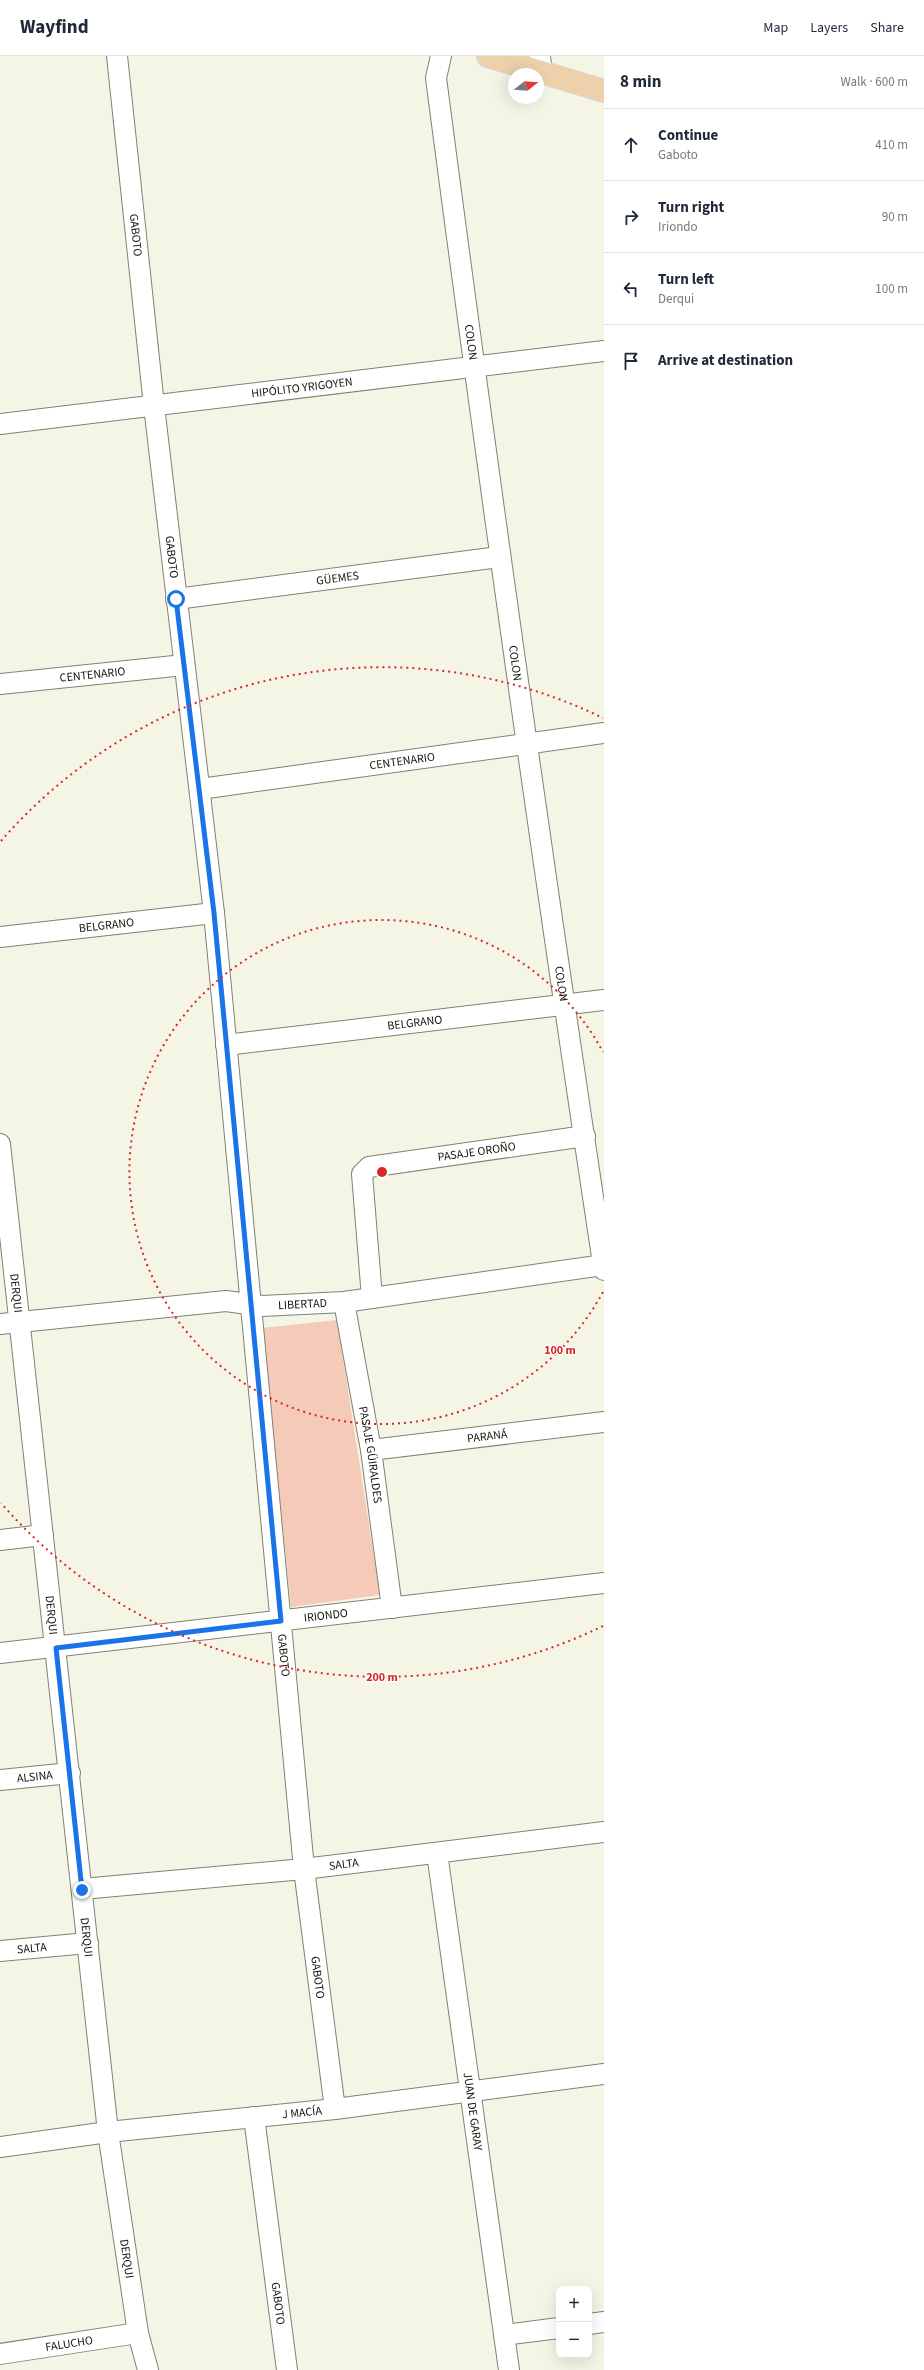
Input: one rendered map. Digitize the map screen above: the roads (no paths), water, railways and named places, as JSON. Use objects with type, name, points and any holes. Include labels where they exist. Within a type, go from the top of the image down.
[{"type":"main road","points":[[488,56],[541,65],[604,91]]},
{"type":"street","name":"GABOTO","points":[[117,56],[154,406],[214,913],[304,1869],[335,2108]]},
{"type":"street","name":"COLON","points":[[441,56],[436,78],[474,366],[526,744],[604,1267]]},
{"type":"street","name":"HIPÓLITO YRIGOYEN","points":[[0,424],[604,351]]},
{"type":"street","name":"GÜEMES","points":[[176,599],[500,557]]},
{"type":"street","name":"CENTENARIO","points":[[0,684],[184,665]]},
{"type":"street","name":"CENTENARIO","points":[[200,790],[604,733]]},
{"type":"street","name":"BELGRANO","points":[[0,937],[214,913]]},
{"type":"street","name":"BELGRANO","points":[[226,1045],[604,1000]]},
{"type":"street","name":"PASAJE OROÑO","points":[[372,1298],[362,1174],[369,1167],[585,1136]]},
{"type":"street","name":"DERQUI","points":[[0,1144],[70,1773],[108,2132],[138,2334],[148,2370]]},
{"type":"street","name":"LIBERTAD","points":[[0,1324],[226,1300],[262,1306],[344,1302],[604,1267]]},
{"type":"street","name":"PASAJE GÜIRALDES","points":[[344,1302],[371,1450],[392,1608]]},
{"type":"street","name":"PARANÁ","points":[[371,1450],[604,1422]]},
{"type":"street","points":[[0,1540],[43,1535]]},
{"type":"street","name":"IRIONDO","points":[[0,1653],[56,1648],[604,1583]]},
{"type":"street","name":"ALSINA","points":[[0,1780],[70,1773]]},
{"type":"street","name":"SALTA","points":[[82,1890],[304,1869],[604,1832]]},
{"type":"street","name":"JUAN DE GARAY","points":[[437,1853],[469,2092],[509,2370]]},
{"type":"street","name":"SALTA","points":[[0,1951],[88,1943]]},
{"type":"street","name":"J MACÍA","points":[[0,2146],[108,2132],[335,2108],[604,2074]]},
{"type":"street","name":"GABOTO","points":[[254,2117],[287,2370]]},
{"type":"street","points":[[592,2324],[604,2322]]},
{"type":"street","points":[[504,2335],[556,2328]]},
{"type":"street","name":"FALUCHO","points":[[0,2354],[138,2334]]}]
